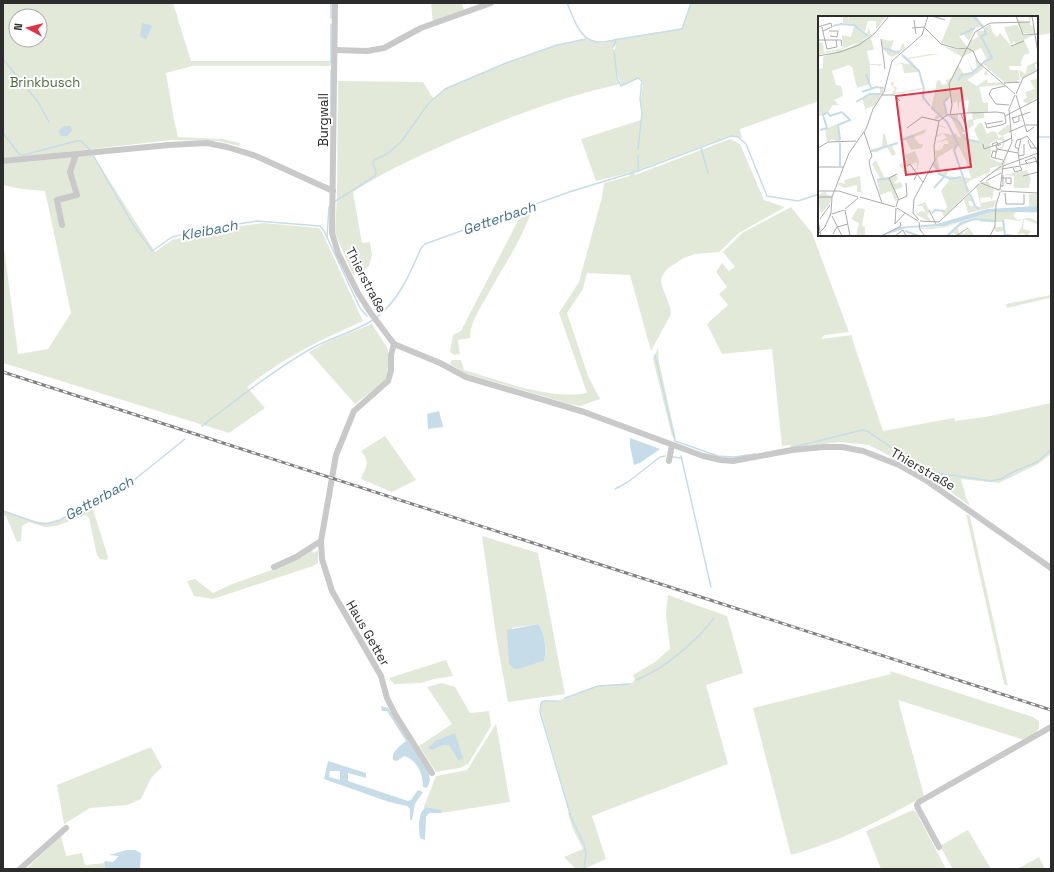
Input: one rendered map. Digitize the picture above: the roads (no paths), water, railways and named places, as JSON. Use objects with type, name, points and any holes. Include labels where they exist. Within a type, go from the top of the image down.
[{"type":"street","name":"Burgwall","points":[[333,191],[335,3]]},
{"type":"street","points":[[334,50],[368,51],[384,48],[415,31],[491,3]]},
{"type":"street","points":[[3,161],[193,143],[217,145],[256,156],[333,191]]},
{"type":"street","points":[[62,225],[57,200],[77,195],[70,172],[76,154]]},
{"type":"street","name":"Thierstraße","points":[[333,191],[332,233],[334,242],[358,293],[378,324],[394,344],[440,363],[466,377],[584,412],[703,456],[726,461],[824,447],[863,451],[899,465],[927,481],[1051,568]]},
{"type":"street","name":"Haus Getter","points":[[394,344],[390,355],[390,371],[388,380],[354,411],[342,438],[333,469],[321,541],[323,566],[332,591],[381,676],[387,698],[395,714],[432,773]]},
{"type":"street","points":[[669,461],[672,445]]},
{"type":"street","points":[[274,567],[296,558],[321,541]]},
{"type":"street","points":[[939,847],[918,808],[917,805],[919,802],[1051,727]]},
{"type":"street","points":[[20,869],[66,828]]},
{"type":"water","points":[[142,23],[151,25],[152,27],[146,39],[140,37]]},
{"type":"water","points":[[64,126],[71,126],[72,131],[67,136],[61,136],[58,131]]},
{"type":"water","points":[[439,411],[443,427],[428,429],[427,414]]},
{"type":"water","points":[[630,438],[660,449],[640,463],[634,465]]},
{"type":"water","points":[[936,472],[951,475],[942,481],[936,477]]},
{"type":"water","points":[[538,624],[545,642],[544,661],[514,669],[509,664],[507,630]]},
{"type":"water","points":[[381,706],[388,708],[429,773],[430,781],[427,788],[423,787],[421,773],[413,761],[404,756],[397,761],[393,760],[393,754],[406,741],[387,711],[382,711]]},
{"type":"water","points":[[455,733],[463,758],[459,761],[449,745],[443,745],[432,750],[428,748],[435,741]]},
{"type":"water","points":[[328,761],[366,773],[366,778],[348,773],[348,781],[408,801],[411,800],[418,790],[423,792],[415,804],[412,820],[410,820],[410,809],[407,806],[389,802],[324,779]],"holes":[[[330,771],[340,771],[340,780],[329,777]]]},
{"type":"water","points":[[426,807],[442,810],[441,813],[429,813],[426,817],[425,840],[420,838],[419,826],[421,813]]},
{"type":"water","points":[[127,850],[135,850],[141,853],[140,869],[105,869],[105,861],[113,862],[119,856],[109,855]]},
{"type":"waterway","points":[[331,3],[331,18]]},
{"type":"waterway","points":[[567,3],[583,35],[594,41],[614,41],[616,42],[613,47]]},
{"type":"waterway","points":[[613,40],[682,29],[691,3]]},
{"type":"waterway","points":[[331,24],[331,63]]},
{"type":"waterway","points":[[334,202],[375,176],[374,160],[387,154],[401,142],[428,104],[445,89],[506,63],[557,45],[586,39]]},
{"type":"waterway","points":[[614,50],[617,78],[621,86],[638,78],[642,81],[640,99],[642,113],[638,149]]},
{"type":"waterway","points":[[3,59],[38,102],[49,122]]},
{"type":"waterway","points":[[331,70],[331,116]]},
{"type":"waterway","name":"Kleibach","points":[[3,133],[19,154],[24,155],[76,141],[81,141],[90,150]]},
{"type":"waterway","name":"Getterbach","points":[[376,318],[391,303],[403,286],[421,248],[425,244],[569,192],[638,171],[731,136],[738,137],[746,144],[767,196],[798,201],[818,194]]},
{"type":"waterway","name":"Getterbach","points":[[1038,137],[1051,137]]},
{"type":"waterway","points":[[701,148],[708,173]]},
{"type":"waterway","name":"Kleibach","points":[[93,155],[132,223],[152,251],[172,237],[211,228],[257,221],[320,226],[324,231],[360,308],[367,316]]},
{"type":"waterway","points":[[638,155],[638,171]]},
{"type":"waterway","points":[[327,237],[329,207]]},
{"type":"waterway","name":"Getterbach","points":[[202,426],[293,359],[323,342],[365,325],[373,320]]},
{"type":"waterway","points":[[655,355],[675,441],[718,456],[734,457],[755,454]]},
{"type":"waterway","points":[[794,447],[862,430],[867,431],[916,464]]},
{"type":"waterway","name":"Getterbach","points":[[3,511],[38,523],[45,524],[60,520],[93,501],[129,484],[185,439]]},
{"type":"waterway","points":[[951,475],[991,481],[1001,479],[1013,472],[1037,462],[1051,450]]},
{"type":"waterway","points":[[615,489],[628,482],[660,457],[665,456]]},
{"type":"waterway","points":[[681,456],[711,587]]},
{"type":"waterway","points":[[673,457],[681,458]]},
{"type":"waterway","points":[[923,468],[936,472]]},
{"type":"waterway","points":[[636,680],[657,669],[679,654],[707,627],[714,618]]},
{"type":"waterway","points":[[565,698],[598,686],[630,684]]},
{"type":"waterway","points":[[558,701],[543,701],[541,703],[540,712],[571,817],[584,845],[586,853],[584,869]]},
{"type":"railway","points":[[3,372],[1051,710]]},
{"type":"park label","name":"Brinkbusch","points":[[45,82]]}]
